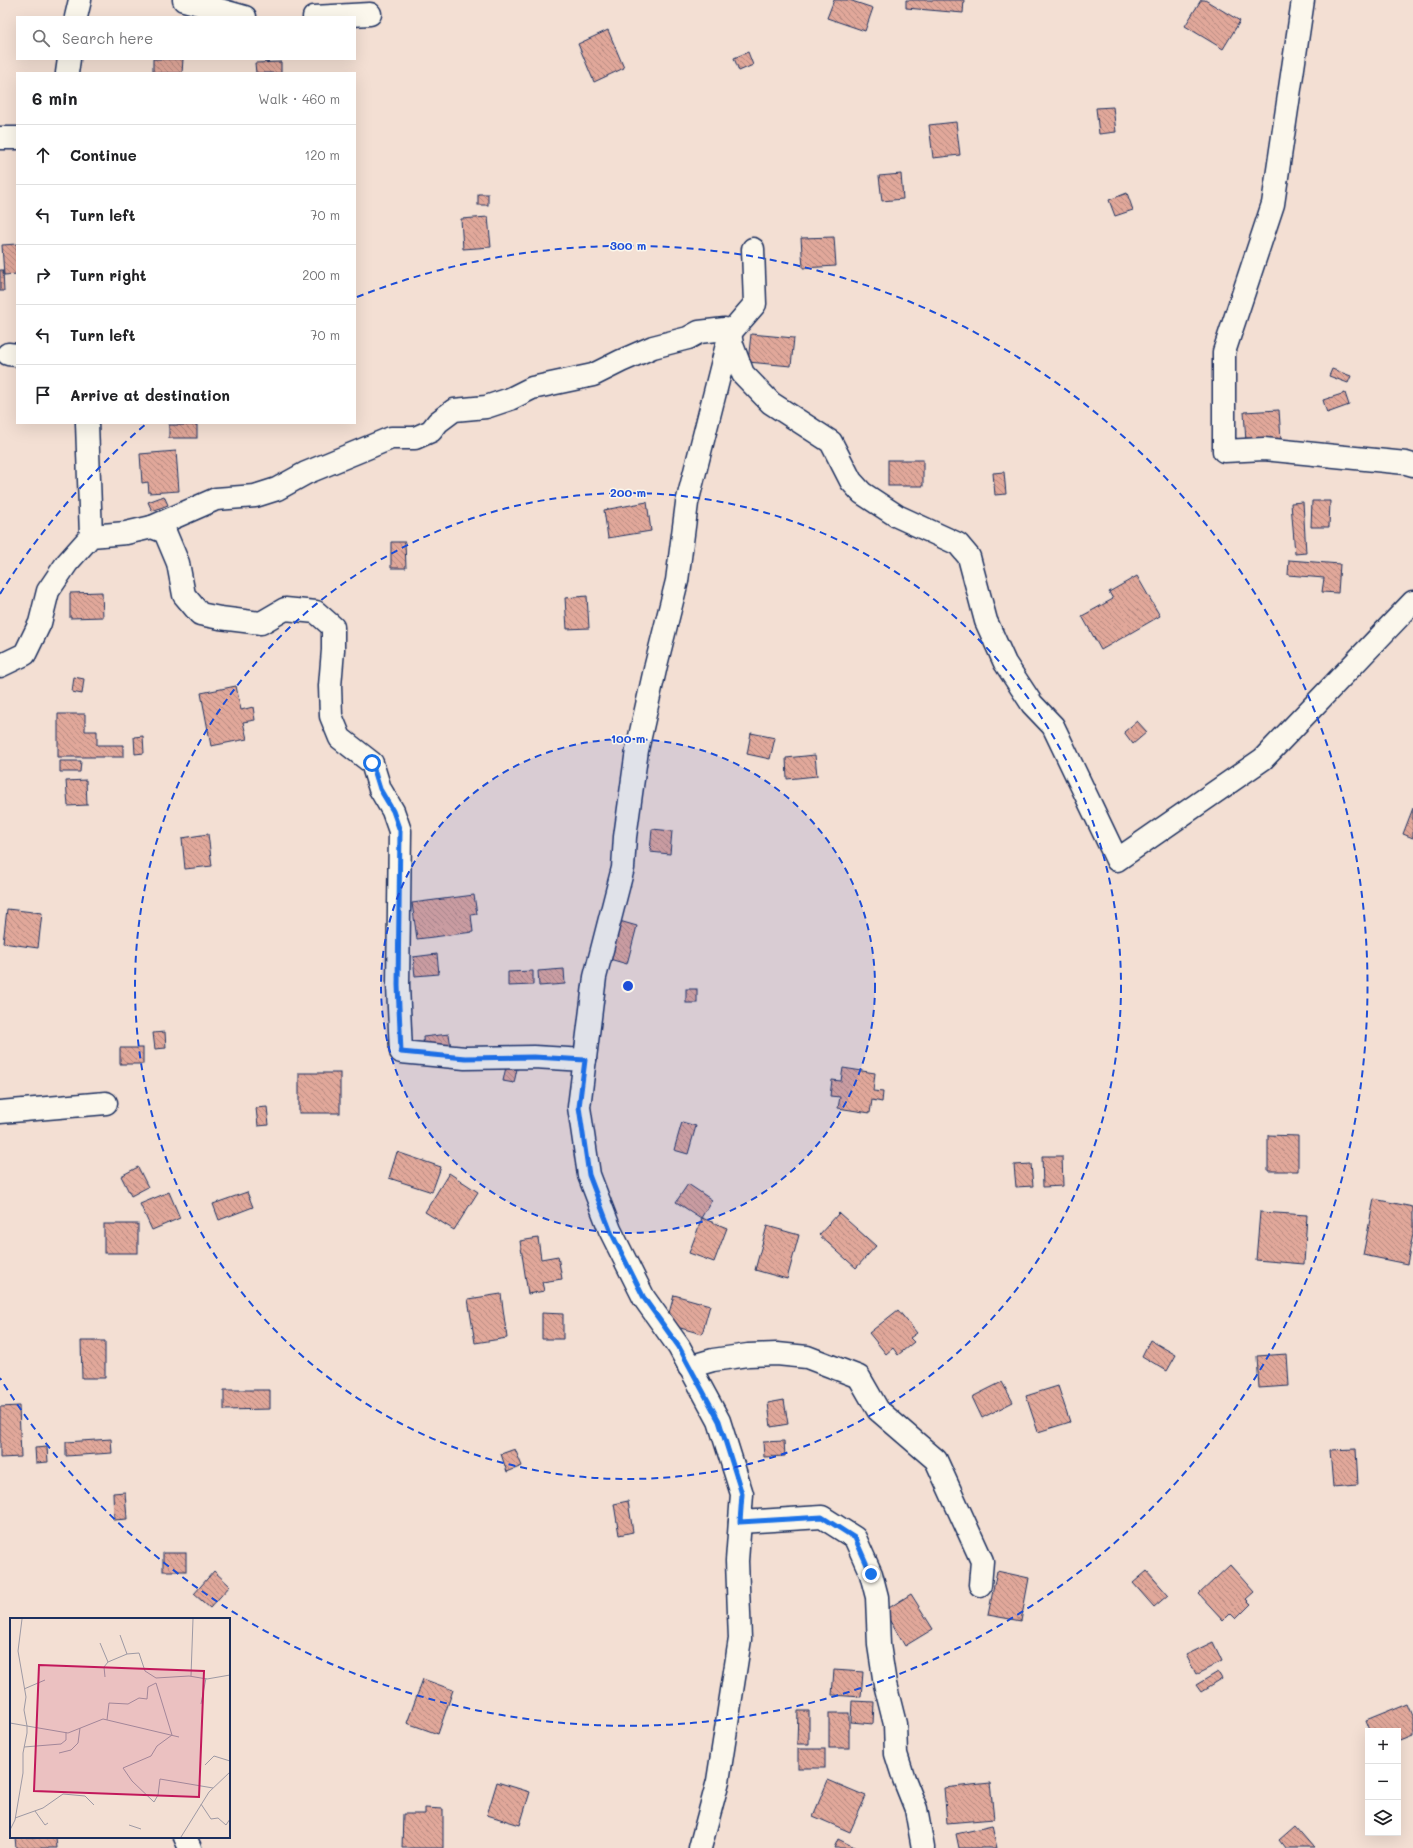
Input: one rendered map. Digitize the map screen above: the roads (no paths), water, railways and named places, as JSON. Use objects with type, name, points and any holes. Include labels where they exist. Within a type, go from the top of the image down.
[{"type":"street","points":[[76,16],[80,0]]},
{"type":"street","points":[[184,0],[241,16]]},
{"type":"street","points":[[1303,0],[1272,204],[1224,352],[1224,451],[1264,449],[1406,463],[1413,466]]},
{"type":"street","points":[[333,16],[370,14]]},
{"type":"street","points":[[67,72],[69,60]]},
{"type":"street","points":[[0,138],[16,138]]},
{"type":"street","points":[[700,1848],[718,1781],[740,1639],[737,1561],[742,1494],[719,1421],[679,1347],[644,1298],[610,1230],[589,1175],[579,1107],[595,977],[623,868],[625,837],[637,750],[677,581],[687,503],[730,333],[755,304],[753,249]]},
{"type":"street","points":[[0,666],[25,654],[40,623],[48,590],[67,563],[91,536],[126,533],[152,527],[216,499],[255,496],[278,489],[306,473],[329,465],[391,438],[415,438],[430,431],[438,422],[454,410],[486,407],[510,399],[532,388],[593,375],[647,350],[688,338],[699,332],[724,329],[730,333],[732,345],[742,374],[771,403],[831,442],[851,480],[862,493],[897,516],[958,544],[969,557],[986,621],[1005,663],[1032,704],[1053,726],[1117,860],[1263,759],[1413,602]]},
{"type":"street","points":[[87,424],[91,536]]},
{"type":"street","points":[[152,527],[165,532],[178,563],[184,595],[200,614],[261,623],[285,609],[316,612],[332,627],[333,650],[330,686],[331,716],[340,738],[372,763],[380,789],[393,811],[400,831],[398,985],[401,1052],[465,1058],[534,1057],[585,1060]]},
{"type":"street","points":[[0,1112],[106,1103]]},
{"type":"street","points":[[689,1367],[713,1360],[748,1355],[777,1354],[807,1357],[859,1377],[878,1410],[936,1460],[982,1561],[980,1585]]},
{"type":"street","points":[[740,1522],[822,1517],[855,1538],[871,1574],[878,1597],[879,1645],[885,1684],[895,1724],[896,1754],[916,1809],[923,1848]]},
{"type":"street","points":[[185,1838],[190,1848]]}]
